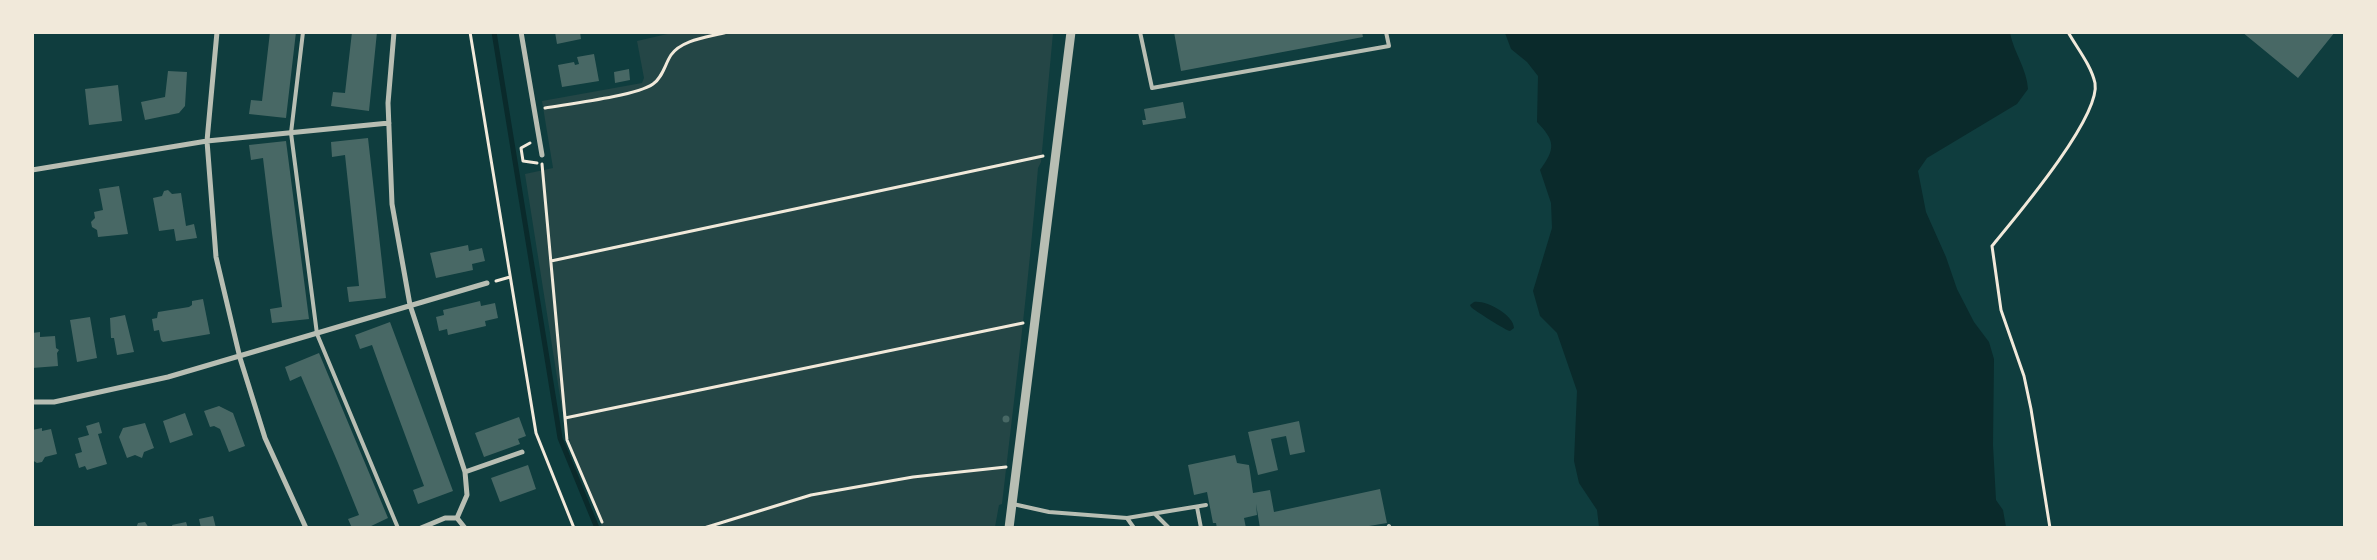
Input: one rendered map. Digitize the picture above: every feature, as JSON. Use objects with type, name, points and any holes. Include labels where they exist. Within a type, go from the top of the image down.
[{"type":"street","points":[[217,32],[207,141],[216,257],[240,358],[265,438],[306,528]]},
{"type":"street","points":[[394,32],[388,103],[392,204],[410,306],[465,472],[467,495],[457,518]]},
{"type":"street","points":[[521,32],[542,155]]},
{"type":"street","points":[[1009,528],[1071,32]]},
{"type":"street","points":[[32,170],[207,141],[389,124]]},
{"type":"street","points":[[32,402],[54,402],[168,377],[240,358],[487,283]]},
{"type":"street","points":[[465,472],[522,452]]},
{"type":"street","points":[[421,528],[445,518],[457,518]]},
{"type":"street","points":[[457,518],[465,528]]},
{"type":"lane","points":[[303,32],[292,133],[317,334],[398,528]]},
{"type":"lane","points":[[1140,32],[1152,88],[1388,46],[1386,32]]},
{"type":"lane","points":[[1011,504],[1049,512],[1127,518],[1206,505]]},
{"type":"lane","points":[[1197,507],[1201,528]]},
{"type":"lane","points":[[1155,514],[1169,528]]},
{"type":"lane","points":[[1127,518],[1134,528]]},
{"type":"path","points":[[470,32],[536,433],[574,528]]},
{"type":"path","points":[[534,110],[637,91],[653,84],[659,78],[672,53],[691,41],[727,32]]},
{"type":"path","points":[[2050,528],[2031,409],[2024,376],[2001,310],[1992,246],[2050,175],[2094,102],[2095,84],[2088,66],[2068,32]]},
{"type":"path","points":[[542,155],[567,440],[602,522]]},
{"type":"path","points":[[551,261],[1033,157],[1056,155]]},
{"type":"path","points":[[487,283],[510,277]]},
{"type":"path","points":[[565,418],[1017,323],[1036,323]]},
{"type":"path","points":[[704,528],[811,495],[913,477],[1005,467]]},
{"type":"shaded area","points":[[676,32],[1053,33],[1041,162],[1038,168],[1002,504],[999,505],[995,527],[602,527],[571,446],[562,409],[525,174],[553,168],[542,101],[642,83],[644,78],[637,41]]},
{"type":"shaded area","points":[[1505,33],[2010,33],[2028,89],[2017,104],[1927,158],[1918,171],[1926,212],[1946,257],[1957,289],[1974,322],[1989,342],[1994,359],[1993,445],[1996,500],[2003,510],[2006,527],[1599,527],[1597,510],[1579,483],[1574,461],[1577,391],[1557,333],[1540,316],[1533,291],[1552,228],[1551,203],[1540,170],[1549,156],[1551,145],[1547,134],[1537,122],[1538,76],[1527,62],[1511,49]]},
{"type":"shaded area","points":[[1474,302],[1485,303],[1499,309],[1513,323],[1514,328],[1510,331],[1484,316],[1471,307],[1470,305]]},
{"type":"building","points":[[270,32],[296,32],[286,118],[249,114],[251,100],[262,101]]},
{"type":"building","points":[[352,32],[377,32],[369,111],[331,106],[333,92],[345,93]]},
{"type":"building","points":[[555,32],[580,32],[581,39],[557,44]]},
{"type":"building","points":[[1174,32],[1362,32],[1363,37],[1181,71]]},
{"type":"building","points":[[2242,32],[2335,32],[2298,78]]},
{"type":"building","points":[[594,54],[599,81],[562,87],[558,65],[574,62],[575,65],[579,64],[577,57]]},
{"type":"building","points":[[629,69],[630,80],[615,83],[614,72]]},
{"type":"building","points":[[168,71],[187,72],[185,106],[179,113],[145,120],[141,102],[165,97]]},
{"type":"building","points":[[118,85],[122,121],[89,125],[85,89]]},
{"type":"building","points":[[1183,102],[1186,118],[1143,125],[1142,120],[1146,120],[1144,109]]},
{"type":"building","points":[[368,138],[386,298],[349,302],[347,287],[359,286],[345,155],[332,157],[331,142]]},
{"type":"building","points":[[286,141],[309,319],[272,323],[270,309],[282,307],[263,158],[251,160],[249,145]]},
{"type":"building","points":[[119,186],[128,234],[98,237],[97,230],[92,227],[91,222],[95,218],[94,212],[103,210],[99,189]]},
{"type":"building","points":[[168,190],[172,194],[181,193],[186,226],[194,224],[197,238],[176,241],[174,229],[159,231],[153,198],[162,196],[164,191]]},
{"type":"building","points":[[468,245],[469,251],[482,248],[485,261],[472,264],[473,270],[436,278],[430,253]]},
{"type":"building","points":[[203,299],[210,334],[163,342],[159,330],[154,331],[152,319],[157,318],[158,312],[189,307],[192,305],[192,301]]},
{"type":"building","points":[[480,301],[481,306],[495,303],[498,318],[485,321],[486,326],[448,335],[447,329],[439,331],[436,317],[444,315],[443,310]]},
{"type":"building","points":[[125,315],[134,352],[117,355],[114,338],[111,338],[110,318]]},
{"type":"building","points":[[90,317],[97,358],[77,362],[70,320]]},
{"type":"building","points":[[390,322],[453,491],[418,504],[413,490],[424,486],[372,345],[360,349],[355,335]]},
{"type":"building","points":[[40,332],[40,337],[55,336],[56,348],[59,350],[57,353],[58,366],[32,368],[32,333]]},
{"type":"building","points":[[319,353],[388,518],[367,528],[352,528],[348,519],[359,515],[338,463],[301,376],[290,381],[285,367]]},
{"type":"building","points":[[219,406],[233,413],[245,446],[229,452],[220,429],[214,426],[210,427],[204,411]]},
{"type":"building","points":[[185,413],[193,435],[170,443],[163,421]]},
{"type":"building","points":[[1006,416],[1009,419],[1006,422],[1003,419]]},
{"type":"building","points":[[519,417],[526,436],[518,439],[520,444],[484,457],[475,433]]},
{"type":"building","points":[[1299,421],[1305,452],[1290,455],[1286,436],[1271,439],[1278,470],[1258,475],[1248,432]]},
{"type":"building","points":[[99,422],[102,433],[98,434],[107,464],[87,470],[85,466],[79,468],[75,454],[82,452],[78,438],[89,435],[86,426]]},
{"type":"building","points":[[145,423],[154,448],[144,452],[142,458],[135,455],[127,458],[119,437],[123,428]]},
{"type":"building","points":[[42,428],[42,431],[51,429],[57,454],[45,457],[42,462],[37,463],[32,460],[32,430]]},
{"type":"building","points":[[1235,455],[1237,463],[1249,465],[1253,493],[1270,490],[1274,512],[1380,489],[1387,523],[1357,528],[1260,528],[1256,504],[1257,515],[1244,518],[1246,528],[1217,528],[1216,523],[1213,523],[1207,492],[1194,495],[1188,465]]},
{"type":"building","points":[[528,465],[536,489],[500,502],[491,478]]},
{"type":"building","points":[[213,516],[216,528],[201,528],[199,519]]},
{"type":"building","points":[[145,522],[149,528],[136,528],[138,523]]},
{"type":"building","points":[[186,522],[188,528],[173,528],[172,525]]},
{"type":"waterway","points":[[494,32],[560,438],[597,528]]}]
